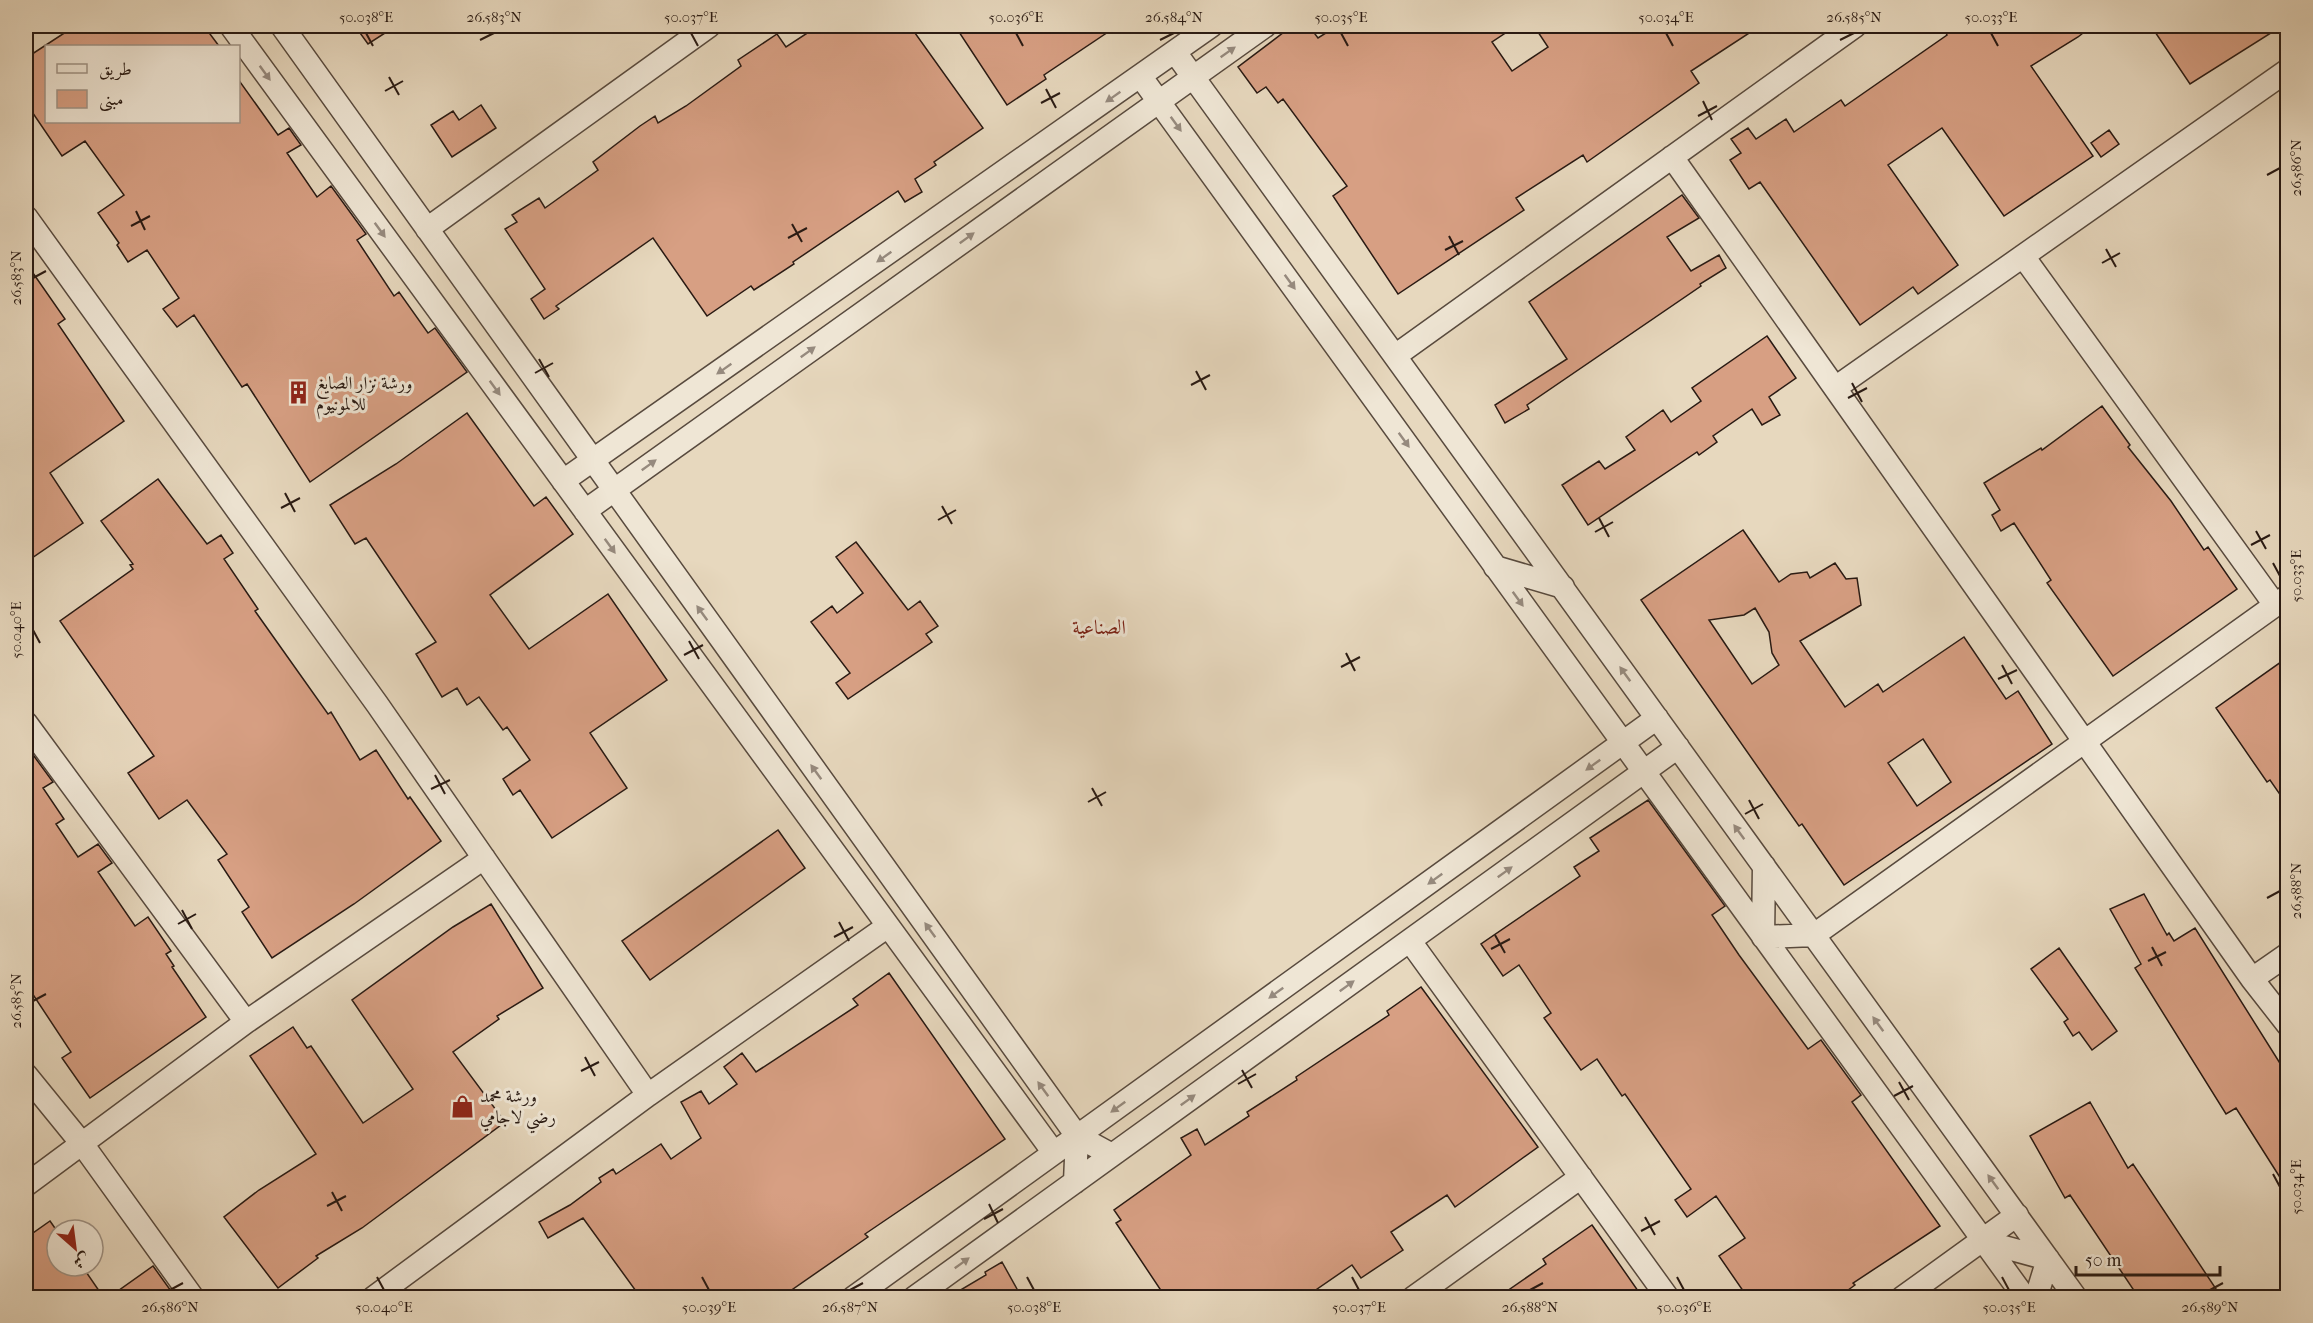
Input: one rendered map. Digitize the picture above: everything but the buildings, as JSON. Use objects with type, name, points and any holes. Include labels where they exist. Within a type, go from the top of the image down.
[{"type":"street","points":[[231,26],[1054,1153]]},
{"type":"street","points":[[282,26],[1077,1136],[1112,1155]]},
{"type":"street","points":[[563,482],[1211,26]]},
{"type":"street","points":[[585,511],[1265,26]]},
{"type":"street","points":[[1395,356],[1855,26]]},
{"type":"street","points":[[427,229],[702,27]]},
{"type":"street","points":[[1175,52],[2076,1298]]},
{"type":"street","points":[[1834,388],[2286,74]]},
{"type":"street","points":[[1141,77],[2025,1298]]},
{"type":"street","points":[[1671,157],[2252,979],[2288,1025]]},
{"type":"street","points":[[26,217],[377,704],[648,1095]]},
{"type":"street","points":[[1763,938],[1814,935],[2281,600],[2023,256]]},
{"type":"street","points":[[1495,567],[1563,587]]},
{"type":"street","points":[[853,1298],[1658,718]]},
{"type":"street","points":[[26,723],[246,1022]]},
{"type":"street","points":[[914,1298],[1678,747]]},
{"type":"street","points":[[26,1185],[246,1022],[484,858]]},
{"type":"street","points":[[1763,938],[1764,866]]},
{"type":"street","points":[[373,1298],[648,1095],[888,926]]},
{"type":"street","points":[[1410,941],[1668,1298]]},
{"type":"street","points":[[2252,979],[2288,954]]},
{"type":"street","points":[[26,1075],[83,1145],[193,1298]]},
{"type":"street","points":[[1075,1182],[1077,1136]]},
{"type":"street","points":[[1413,1298],[1581,1177]]},
{"type":"street","points":[[1902,1298],[2017,1215]]},
{"type":"street","points":[[1982,1241],[2048,1259]]},
{"type":"street","points":[[2036,1298],[2048,1259]]},
{"type":"place","name":"ورشة نزار الصايغ للالمونيوم","points":[[298,393]]},
{"type":"place","name":"ورشة محمد رضي لاجامي","points":[[462,1106]]},
{"type":"district","name":"الصناعية","points":[[1099,627]]}]
